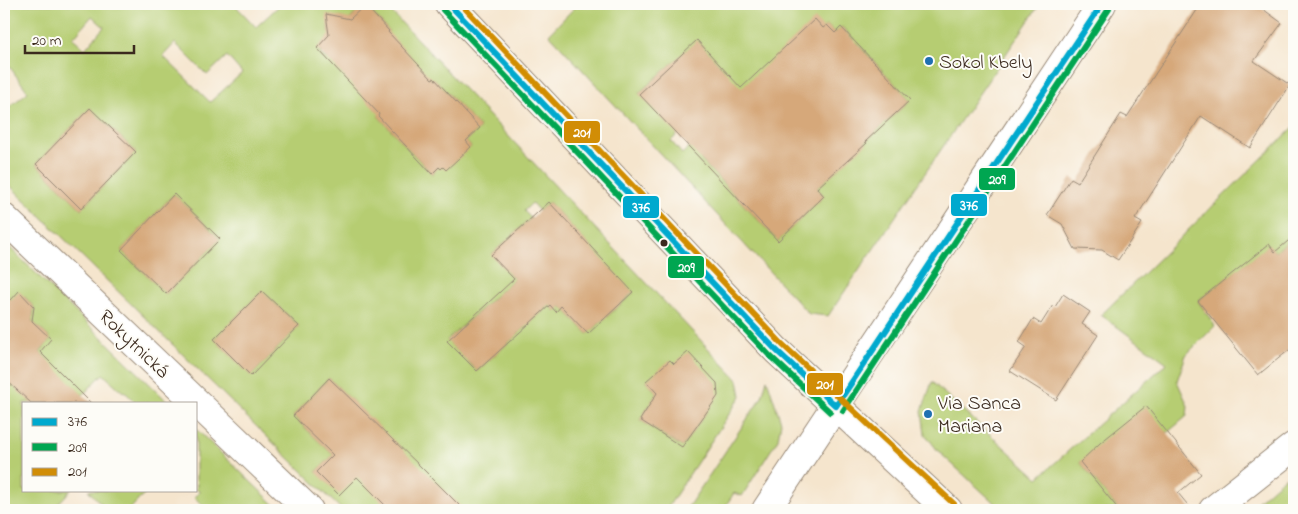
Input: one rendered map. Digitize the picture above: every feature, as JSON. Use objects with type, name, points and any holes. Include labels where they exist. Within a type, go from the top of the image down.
[{"type":"street","points":[[449,4],[770,344],[948,510]]},
{"type":"street","points":[[766,510],[1102,4]]},
{"type":"street","name":"Rokytnická","points":[[4,218],[196,402]]},
{"type":"street","name":"Rokytnická","points":[[198,404],[309,510]]},
{"type":"street","points":[[1213,510],[1294,446]]},
{"type":"green space","points":[[4,4],[234,4],[256,27],[281,4],[384,4],[738,380],[741,396],[666,510],[450,510],[456,503],[329,378],[293,416],[333,455],[316,472],[358,475],[390,510],[342,510],[4,180],[4,111],[28,92],[4,59]],"holes":[[[363,6],[367,7],[389,31],[327,59],[321,55],[319,48],[331,36],[328,27],[331,20],[339,17],[348,21]],[[92,16],[104,27],[85,49],[73,38]],[[175,43],[207,75],[227,56],[242,73],[210,102],[163,56]],[[434,78],[480,128],[466,141],[471,147],[439,167],[432,174],[378,116],[410,85],[418,93]],[[90,108],[136,152],[81,209],[36,164]],[[174,194],[220,239],[166,294],[121,250]],[[549,202],[633,293],[588,334],[561,306],[556,312],[550,305],[477,371],[447,340],[514,279],[492,254],[531,218],[524,211],[532,203],[539,211]],[[262,291],[299,326],[251,376],[214,339]],[[674,364],[710,407],[682,447],[640,420],[657,393],[646,381]]]},
{"type":"green space","points":[[578,4],[1040,4],[828,316],[809,314],[549,34]],"holes":[[[827,25],[835,33],[842,27],[910,100],[817,188],[824,196],[778,241],[701,160],[695,141],[682,154],[671,141],[683,129],[667,123],[639,93],[697,41],[724,69],[729,99]]]},
{"type":"green space","points":[[1294,127],[1294,236],[1275,252],[1269,245],[1198,301],[1215,326],[1186,355],[1177,381],[1188,406],[1187,416],[1167,433],[1080,462],[1119,510],[1002,510],[938,451],[925,434],[922,411],[932,382],[1038,478],[1167,363],[1101,315]]},
{"type":"green space","points":[[4,242],[168,402],[135,402],[103,374],[76,402],[22,402],[22,492],[69,492],[52,510],[4,510],[4,368],[19,391],[48,360],[40,352],[51,339],[32,321],[34,307],[25,297],[11,299],[4,307]]},
{"type":"green space","points":[[767,379],[781,422],[778,439],[742,496],[734,493],[723,510],[686,510],[762,397]]},
{"type":"green space","points":[[198,431],[280,510],[202,510],[205,507],[194,497],[200,492],[198,490]]},
{"type":"green space","points":[[1285,477],[1294,485],[1294,510],[1248,510]]},
{"type":"green space","points":[[90,492],[146,492],[130,510],[107,510]]},
{"type":"building","points":[[1201,4],[1256,4],[1282,23],[1254,61],[1290,85],[1250,148],[1201,116],[1135,219],[1142,223],[1118,260],[1102,250],[1075,249],[1062,224],[1047,215],[1071,178],[1078,182],[1121,114],[1127,117]]},
{"type":"building","points":[[365,5],[388,32],[480,128],[466,141],[471,147],[446,170],[443,167],[441,169],[439,167],[432,174],[317,48],[329,35],[326,14],[350,19]]},
{"type":"building","points":[[815,19],[823,28],[827,25],[835,33],[841,27],[910,100],[865,142],[867,143],[817,188],[824,196],[778,241],[639,94],[697,40],[741,88]]},
{"type":"building","points":[[90,108],[136,152],[81,209],[36,164]]},
{"type":"building","points":[[174,194],[220,239],[166,294],[121,250]]},
{"type":"building","points":[[549,202],[633,292],[588,334],[561,306],[556,312],[550,305],[477,371],[447,341],[514,279],[491,255]]},
{"type":"building","points":[[1294,236],[1294,346],[1258,375],[1198,301],[1269,244],[1275,252]]},
{"type":"building","points":[[19,291],[34,307],[32,321],[51,339],[40,352],[90,402],[30,402],[4,378],[4,294],[11,300]]},
{"type":"building","points":[[262,291],[299,326],[251,376],[214,339]]},
{"type":"building","points":[[1063,294],[1090,312],[1082,324],[1098,335],[1056,400],[1010,371],[1026,347],[1019,342],[1033,319],[1041,324],[1053,305],[1055,307]]},
{"type":"building","points":[[688,352],[717,383],[718,396],[682,447],[640,420],[657,393],[646,381],[670,360],[674,364]]},
{"type":"building","points":[[329,378],[464,510],[390,510],[357,477],[339,495],[316,472],[333,455],[293,416]]},
{"type":"building","points":[[1146,406],[1201,474],[1178,493],[1192,510],[1119,510],[1080,462],[1100,443]]},
{"type":"transit line","name":"376","points":[[449,4],[776,350],[836,406]]},
{"type":"transit line","name":"201","points":[[461,4],[782,344],[954,504]]},
{"type":"transit line","name":"376","points":[[836,406],[1102,4]]},
{"type":"transit line","name":"209","points":[[843,411],[1109,9]]},
{"type":"transit line","name":"209","points":[[443,10],[770,356],[830,412]]},
{"type":"place","name":"Sokol Kbely","points":[[929,61]]},
{"type":"place","name":"Via Sanca Mariana","points":[[928,414]]}]
